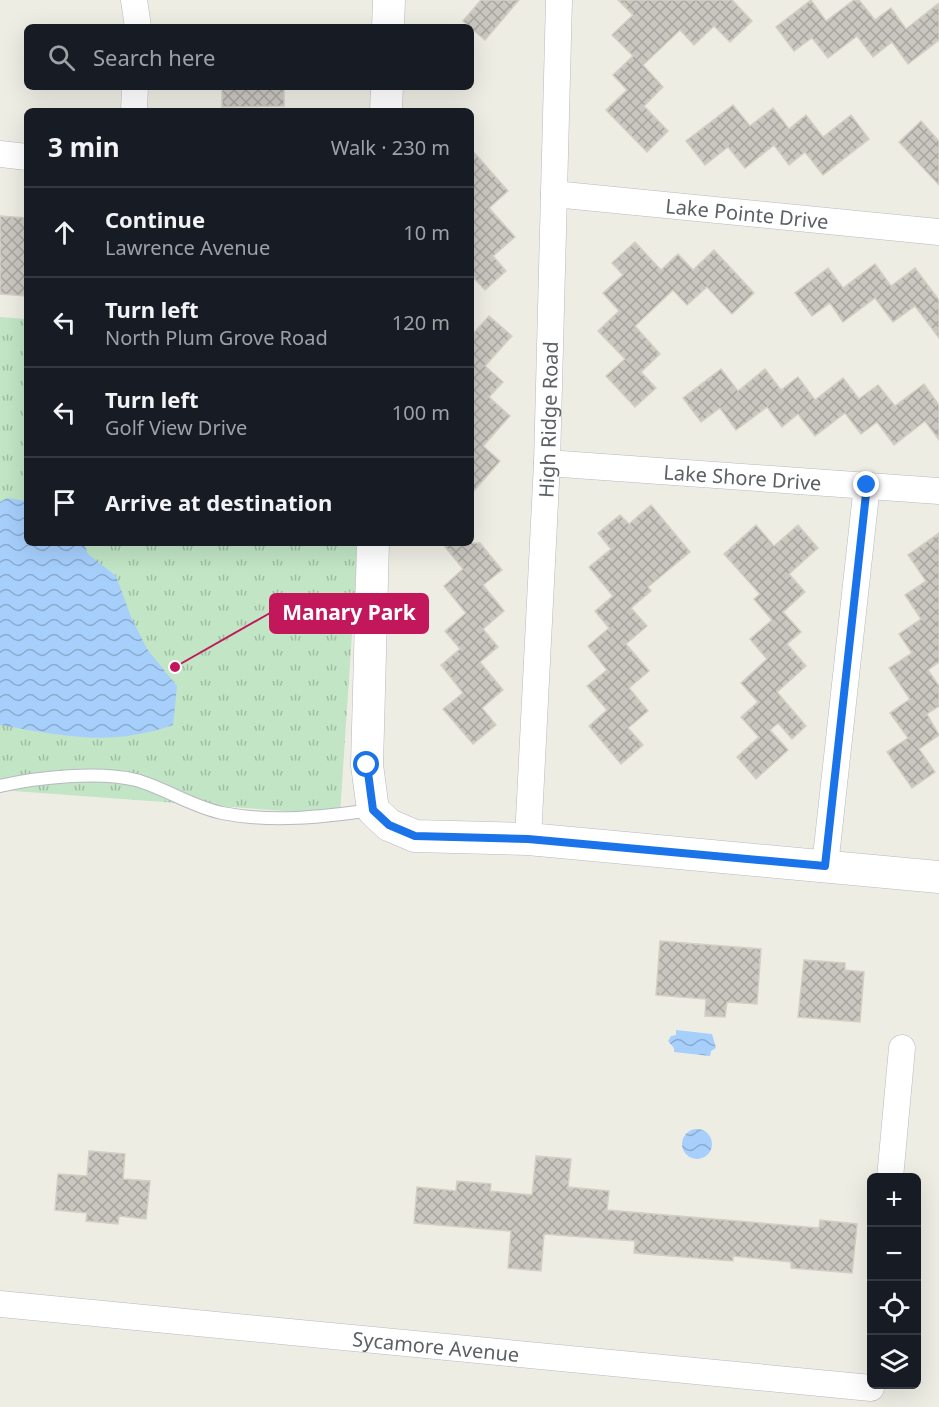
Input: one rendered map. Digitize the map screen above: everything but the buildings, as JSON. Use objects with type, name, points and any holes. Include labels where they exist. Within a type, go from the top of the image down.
[{"type":"street","points":[[134,0],[138,24]]},
{"type":"street","points":[[388,24],[389,0]]},
{"type":"street","name":"High Ridge Road","points":[[528,839],[547,463],[559,0]]},
{"type":"street","points":[[134,108],[135,90]]},
{"type":"street","points":[[386,108],[387,90]]},
{"type":"street","points":[[0,154],[24,157]]},
{"type":"street","name":"Lake Pointe Drive","points":[[554,194],[939,232]]},
{"type":"street","name":"Lake Shore Drive","points":[[547,463],[939,491]]},
{"type":"street","points":[[825,866],[867,485]]},
{"type":"street","points":[[373,546],[367,747],[373,810],[389,825],[415,836],[528,839],[939,877]]},
{"type":"street","points":[[890,1173],[902,1048]]},
{"type":"street","name":"Sycamore Avenue","points":[[0,1304],[873,1392]]},
{"type":"lane","points":[[0,786],[72,776],[135,780],[218,812],[255,818],[326,817],[373,810]]},
{"type":"green space","points":[[0,317],[24,319],[24,546],[358,546],[340,815],[0,790]]},
{"type":"water","points":[[7,498],[24,501],[24,546],[85,546],[88,554],[116,576],[131,617],[147,649],[177,686],[173,725],[150,732],[107,738],[66,736],[0,725],[0,502]]},
{"type":"water","points":[[676,1030],[712,1034],[716,1048],[711,1051],[710,1056],[674,1052],[674,1048],[668,1041],[671,1036],[676,1035]]},
{"type":"water","points":[[697,1129],[708,1133],[712,1144],[708,1155],[697,1159],[686,1155],[682,1144],[686,1133]]},
{"type":"place","name":"Manary Park","points":[[175,667]]},
{"type":"route","points":[[367,765],[373,810],[389,825],[415,836],[528,839],[825,866],[867,485]]}]
